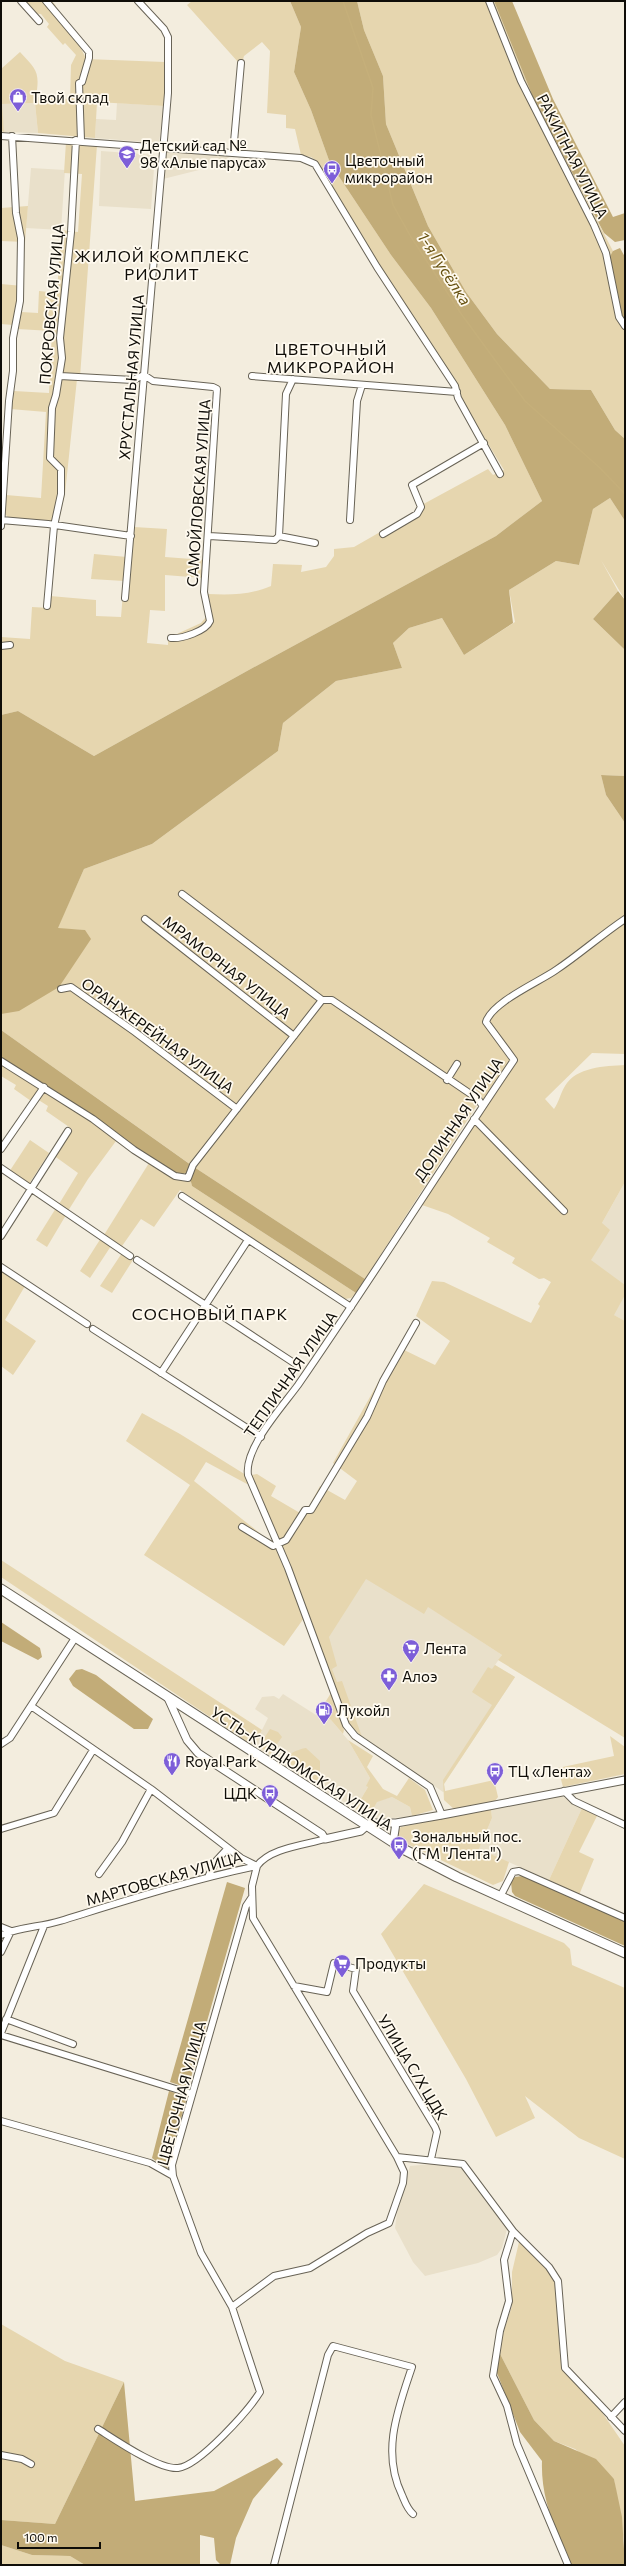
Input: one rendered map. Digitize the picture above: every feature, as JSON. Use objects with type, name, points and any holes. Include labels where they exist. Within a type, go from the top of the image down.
[{"type":"main road","name":"УСТЬ-КУРДЮМСКАЯ УЛИЦА","points":[[1,1589],[393,1843],[457,1877],[625,1952]]},
{"type":"street","points":[[21,1],[38,21]]},
{"type":"street","name":"ПОКРОВСКАЯ УЛИЦА","points":[[46,1],[89,52],[89,58],[82,82],[79,83],[78,140],[71,232],[62,302],[60,376],[52,408],[49,433],[50,458],[61,468],[61,494],[54,526],[47,606]]},
{"type":"street","name":"ХРУСТАЛЬНАЯ УЛИЦА","points":[[125,598],[148,341],[162,147],[168,93],[168,37],[164,29],[138,1]]},
{"type":"street","name":"РАКИТНАЯ УЛИЦА","points":[[489,1],[521,81],[602,244],[619,317],[625,326]]},
{"type":"street","points":[[233,153],[240,63]]},
{"type":"street","points":[[1,136],[78,140],[301,158],[315,164],[377,268],[457,392],[458,398],[500,474]]},
{"type":"street","points":[[12,136],[16,213],[21,238],[20,301],[13,338],[13,371],[9,401],[1,522],[54,526],[131,536]]},
{"type":"street","points":[[60,376],[133,380],[144,375]]},
{"type":"street","name":"САМОЙЛОВСКАЯ УЛИЦА","points":[[144,375],[153,381],[217,389],[210,536],[204,592],[210,621],[205,628],[178,638],[171,638]]},
{"type":"street","points":[[252,376],[457,392]]},
{"type":"street","points":[[210,536],[275,540],[279,536],[286,394],[293,379]]},
{"type":"street","points":[[350,520],[357,401],[362,385]]},
{"type":"street","points":[[1,400],[9,401]]},
{"type":"street","points":[[383,534],[417,514],[421,507],[412,485],[484,443]]},
{"type":"street","points":[[279,536],[314,543]]},
{"type":"street","points":[[1,646],[10,645]]},
{"type":"street","points":[[182,894],[322,1000],[332,1000],[447,1080],[478,1099],[482,1105]]},
{"type":"street","name":"МРАМОРНАЯ УЛИЦА","points":[[144,919],[294,1036]]},
{"type":"street","name":"ДОЛИННАЯ УЛИЦА","points":[[357,1298],[482,1105],[514,1060],[486,1022],[488,1015],[504,1002],[556,970],[596,938],[625,920]]},
{"type":"street","name":"ОРАНЖЕРЕЙНАЯ УЛИЦА","points":[[61,989],[71,987],[135,1032],[237,1109]]},
{"type":"street","points":[[1,1061],[93,1119],[134,1150],[175,1176],[188,1178],[193,1165],[322,1000]]},
{"type":"street","points":[[447,1080],[456,1064]]},
{"type":"street","points":[[1,1149],[44,1087]]},
{"type":"street","points":[[474,1119],[564,1211]]},
{"type":"street","points":[[1,1236],[68,1131]]},
{"type":"street","points":[[1,1168],[130,1256]]},
{"type":"street","points":[[182,1196],[351,1307]]},
{"type":"street","points":[[161,1373],[248,1240]]},
{"type":"street","points":[[137,1260],[297,1365]]},
{"type":"street","points":[[1,1267],[87,1324]]},
{"type":"street","name":"ТЕПЛИЧНАЯ УЛИЦА","points":[[278,1545],[248,1475],[247,1467],[250,1455],[357,1298]]},
{"type":"street","points":[[242,1528],[273,1546],[286,1540],[305,1510],[311,1510],[367,1417],[383,1381],[416,1323]]},
{"type":"street","points":[[93,1329],[261,1437]]},
{"type":"street","points":[[278,1545],[300,1601],[340,1713],[350,1731],[430,1787],[442,1815]]},
{"type":"street","points":[[1,1744],[10,1738],[75,1638]]},
{"type":"street","points":[[168,1698],[187,1740],[195,1750],[322,1834],[325,1839]]},
{"type":"street","points":[[31,1706],[150,1789],[228,1848],[257,1866],[252,1897],[253,1918],[404,2172],[403,2183],[389,2223],[367,2233],[310,2268],[274,2276],[232,2307]]},
{"type":"street","points":[[1,1829],[54,1813],[93,1750]]},
{"type":"street","name":"МАРТОВСКАЯ УЛИЦА","points":[[11,1930],[44,1926],[209,1876],[257,1866],[260,1861],[275,1854],[325,1839],[361,1831],[370,1823],[396,1823],[625,1780]]},
{"type":"street","points":[[99,1874],[122,1842],[150,1789]]},
{"type":"street","points":[[564,1791],[574,1801],[625,1825]]},
{"type":"street","points":[[393,1843],[396,1823]]},
{"type":"street","points":[[209,1876],[216,1861],[228,1848]]},
{"type":"street","points":[[500,1897],[513,1872],[519,1871],[625,1918]]},
{"type":"street","name":"ЦВЕТОЧНАЯ УЛИЦА","points":[[98,2429],[138,2455],[176,2469],[186,2466],[220,2440],[260,2392],[232,2307],[201,2253],[173,2176],[172,2165],[246,1906],[252,1897]]},
{"type":"street","points":[[44,1926],[1,2034],[192,2094]]},
{"type":"street","points":[[1,1927],[11,1930]]},
{"type":"street","points":[[1,1935],[11,1930]]},
{"type":"street","points":[[1,1952],[11,1930]]},
{"type":"street","name":"УЛИЦА С/Х ЦДК","points":[[294,1986],[327,1992],[334,1963],[356,1969],[353,1991],[435,2127],[436,2132],[430,2159]]},
{"type":"street","points":[[6,2019],[73,2044]]},
{"type":"street","points":[[1,2121],[150,2163],[173,2176]]},
{"type":"street","points":[[396,2157],[430,2159],[463,2164],[467,2167],[513,2231],[549,2267],[558,2281],[565,2368],[625,2432]]},
{"type":"street","points":[[513,2231],[504,2260],[509,2301],[500,2331],[493,2376],[507,2406],[518,2444],[568,2565]]},
{"type":"street","points":[[274,2565],[328,2355],[333,2346],[412,2367],[396,2415],[391,2453],[394,2479],[412,2514]]},
{"type":"street","points":[[611,2417],[625,2402]]},
{"type":"street","points":[[1,2455],[22,2459],[31,2464]]},
{"type":"shaded area","points":[[17,1],[52,1],[56,6],[52,11],[80,46],[86,59],[165,62],[164,106],[97,102],[95,138],[38,133],[35,103],[2,104],[4,132],[1,131],[1,69],[20,52],[36,72],[38,82],[36,97],[70,99],[71,65],[76,55],[65,43],[63,45],[47,27],[49,24],[41,14],[29,13]]},
{"type":"shaded area","points":[[192,1],[290,1],[301,27],[294,72],[311,110],[330,163],[391,255],[431,308],[505,425],[542,501],[496,536],[94,756],[18,711],[1,715],[1,637],[30,639],[32,607],[50,608],[50,596],[96,600],[96,616],[121,617],[124,581],[91,579],[94,554],[127,557],[134,527],[167,529],[165,557],[205,560],[203,578],[165,575],[165,611],[150,610],[147,643],[168,645],[168,638],[201,623],[211,611],[207,594],[240,594],[271,586],[273,564],[302,565],[301,572],[326,567],[334,556],[334,549],[354,547],[415,512],[418,507],[488,469],[493,475],[504,470],[461,399],[460,389],[354,225],[317,161],[311,157],[301,155],[295,129],[286,128],[286,115],[267,113],[270,51],[262,42],[244,56],[242,63],[238,62],[187,5]]},
{"type":"shaded area","points":[[290,1],[357,1],[364,30],[383,76],[386,124],[428,226],[466,292],[497,334],[550,389],[591,390],[615,430],[625,439],[625,521],[610,498],[593,509],[579,565],[556,561],[509,590],[513,623],[464,655],[442,618],[409,628],[393,643],[402,668],[336,681],[283,723],[278,751],[152,844],[84,869],[58,928],[85,930],[91,939],[59,987],[19,1011],[1,1014],[1,715],[18,711],[94,756],[496,536],[542,501],[505,425],[431,308],[391,255],[330,163],[311,110],[294,72],[301,27]]},
{"type":"shaded area","points":[[357,1],[494,1],[535,102],[613,251],[625,294],[625,439],[615,430],[591,390],[550,389],[497,334],[466,292],[428,226],[386,124],[383,76],[364,30]]},
{"type":"shaded area","points":[[494,1],[512,1],[553,99],[613,217],[625,213],[625,240],[615,242],[604,233],[535,102]]},
{"type":"shaded area","points":[[35,103],[38,133],[4,132],[1,104]]},
{"type":"shaded area","points":[[117,103],[164,106],[159,143],[95,138],[96,119],[116,120]]},
{"type":"shaded area","points":[[66,142],[97,145],[80,377],[77,379],[65,494],[58,524],[9,518],[4,513],[6,495],[41,498],[46,412],[10,409],[14,391],[49,393],[52,331],[17,329],[13,325],[1,324],[1,284],[23,286],[21,312],[38,313],[39,291],[57,293],[61,230],[78,232],[82,174],[64,173]]},
{"type":"shaded area","name":"Детский сад № 98 «Алые паруса»","points":[[101,151],[155,155],[151,209],[99,206]]},
{"type":"shaded area","points":[[167,151],[229,155],[228,162],[200,164],[199,170],[163,179]]},
{"type":"shaded area","points":[[31,168],[65,170],[61,230],[26,228]]},
{"type":"shaded area","points":[[28,206],[25,242],[1,241],[1,208]]},
{"type":"shaded area","points":[[620,248],[625,257],[625,321],[618,309],[607,262],[613,251]]},
{"type":"shaded area","points":[[610,498],[625,521],[625,600],[601,560],[618,591],[593,619],[625,650],[625,776],[601,775],[606,795],[625,823],[625,1054],[592,1053],[545,1099],[554,1109],[565,1086],[576,1075],[584,1071],[600,1067],[625,1065],[625,1182],[602,1223],[610,1230],[591,1260],[625,1285],[625,1295],[614,1315],[625,1321],[625,1738],[498,1660],[502,1655],[428,1607],[424,1614],[366,1579],[329,1637],[337,1666],[332,1669],[337,1682],[342,1681],[362,1737],[349,1724],[343,1713],[251,1475],[257,1474],[276,1486],[271,1496],[300,1513],[305,1506],[308,1508],[320,1486],[345,1500],[357,1481],[333,1463],[398,1347],[435,1365],[450,1341],[416,1316],[432,1281],[444,1282],[531,1323],[540,1306],[538,1304],[551,1282],[544,1278],[539,1279],[512,1263],[515,1258],[487,1242],[490,1238],[448,1214],[422,1205],[485,1104],[479,1102],[365,1279],[194,1167],[1,1030],[1,1014],[85,930],[57,929],[84,869],[152,844],[278,751],[283,723],[336,681],[402,668],[393,643],[409,628],[442,618],[464,655],[515,622],[509,590],[556,561],[579,565],[593,509]]},
{"type":"shaded area","points":[[618,591],[625,600],[625,650],[593,619]]},
{"type":"shaded area","points":[[601,775],[625,776],[625,823],[606,795]]},
{"type":"shaded area","points":[[1,1030],[191,1165],[189,1170],[184,1174],[176,1174],[1,1057]]},
{"type":"shaded area","points":[[1,1057],[176,1174],[190,1178],[192,1186],[356,1293],[351,1298],[345,1299],[180,1190],[154,1227],[141,1219],[122,1246],[104,1235],[149,1163],[116,1141],[88,1179],[68,1211],[59,1204],[78,1173],[53,1155],[72,1129],[46,1111],[48,1106],[37,1099],[31,1101],[14,1089],[16,1085],[1,1076]]},
{"type":"shaded area","points":[[30,1140],[49,1153],[29,1184],[9,1172]]},
{"type":"shaded area","points":[[194,1167],[365,1279],[356,1293],[192,1186],[190,1178]]},
{"type":"shaded area","points":[[625,1182],[625,1321],[544,1278],[539,1279],[602,1223]]},
{"type":"shaded area","points":[[56,1208],[66,1215],[47,1247],[36,1240]]},
{"type":"shaded area","points":[[101,1238],[111,1246],[90,1278],[80,1271]]},
{"type":"shaded area","points":[[122,1253],[133,1260],[112,1293],[100,1286]]},
{"type":"shaded area","points":[[1,1270],[25,1286],[5,1320],[36,1341],[13,1375],[1,1366]]},
{"type":"shaded area","points":[[142,1413],[180,1434],[246,1475],[250,1483],[247,1484],[206,1462],[194,1481],[271,1542],[274,1541],[304,1618],[284,1646],[144,1555],[190,1485],[126,1441]]},
{"type":"shaded area","points":[[1,1560],[262,1730],[257,1740],[249,1743],[1,1577]]},
{"type":"shaded area","points":[[362,1563],[502,1655],[495,1665],[515,1677],[444,1784],[445,1791],[443,1792],[357,1733],[349,1724],[320,1633]]},
{"type":"shaded area","points":[[1,1622],[40,1648],[42,1657],[38,1660],[1,1641]]},
{"type":"shaded area","points":[[495,1665],[515,1677],[444,1784],[445,1791],[494,1780],[498,1797],[495,1801],[455,1810],[444,1800],[443,1780],[492,1705],[472,1692],[488,1667],[492,1669]]},
{"type":"shaded area","points":[[82,1669],[96,1675],[153,1719],[148,1729],[134,1729],[73,1686],[69,1679],[76,1670]]},
{"type":"shaded area","points":[[331,1693],[344,1730],[343,1734],[331,1720],[319,1712]]},
{"type":"shaded area","points":[[283,1694],[316,1715],[319,1712],[331,1720],[348,1740],[370,1778],[367,1785],[368,1787],[355,1809],[249,1743],[257,1740],[268,1718],[255,1709],[262,1697],[274,1696],[279,1699]]},
{"type":"shaded area","points":[[270,1729],[278,1732],[282,1737],[270,1754],[259,1746]]},
{"type":"shaded area","points":[[610,1736],[625,1747],[625,1774],[563,1787],[558,1768],[614,1756]]},
{"type":"shaded area","points":[[348,1740],[373,1756],[367,1767],[383,1789],[397,1796],[409,1778],[425,1790],[433,1810],[412,1816],[410,1807],[392,1797],[377,1802],[370,1815],[355,1809],[368,1787],[366,1786],[370,1778]]},
{"type":"shaded area","points":[[306,1748],[320,1761],[320,1782],[317,1785],[282,1762],[292,1753]]},
{"type":"shaded area","points":[[558,1794],[582,1808],[549,1880],[479,1849],[492,1818],[491,1809]]},
{"type":"shaded area","points":[[392,1797],[410,1807],[412,1816],[377,1818],[370,1815],[377,1801]]},
{"type":"shaded area","points":[[582,1808],[597,1816],[579,1852],[594,1859],[579,1895],[549,1880]]},
{"type":"shaded area","points":[[491,1809],[492,1818],[479,1849],[509,1862],[503,1881],[493,1885],[399,1840],[396,1835],[401,1827]]},
{"type":"shaded area","points":[[522,1876],[625,1920],[625,1946],[515,1896],[512,1892],[511,1882],[515,1877]]},
{"type":"shaded area","points":[[227,1882],[245,1888],[188,2088],[170,2082]]},
{"type":"shaded area","points":[[424,1884],[564,1943],[570,1949],[572,1965],[625,1988],[625,2159],[579,2138],[525,2096],[535,2118],[496,2137],[466,2079],[381,1934]]},
{"type":"shaded area","points":[[169,2091],[187,2097],[167,2169],[152,2158]]},
{"type":"shaded area","points":[[441,2163],[465,2169],[502,2216],[507,2229],[502,2248],[497,2255],[478,2263],[425,2276],[413,2262],[395,2228],[397,2213],[410,2166]]},
{"type":"shaded area","points":[[519,2242],[555,2275],[563,2361],[573,2380],[599,2408],[625,2446],[625,2547],[614,2479],[575,2449],[554,2441],[534,2420],[498,2350],[512,2306],[512,2272]]},
{"type":"shaded area","points":[[1,2324],[65,2361],[124,2382],[55,2524],[1,2520]]},
{"type":"shaded area","points":[[498,2350],[534,2420],[554,2441],[596,2459],[614,2479],[622,2517],[625,2565],[570,2565],[549,2509],[544,2490],[542,2461],[520,2432],[497,2373]]},
{"type":"shaded area","points":[[124,2382],[135,2501],[214,2491],[277,2458],[283,2464],[253,2499],[236,2538],[230,2565],[221,2565],[216,2560],[214,2538],[200,2535],[200,2565],[85,2565],[70,2556],[32,2555],[1,2545],[1,2520],[55,2524]]},
{"type":"shaded area","points":[[1,2545],[32,2555],[70,2556],[85,2565],[1,2565]]},
{"type":"waterway","name":"1-я Гусёлка","points":[[343,1],[373,88],[371,115],[393,205],[411,237],[462,315],[525,401],[600,468],[625,494]]},
{"type":"place","name":"Твой склад","points":[[18,112]]},
{"type":"place","name":"Детский сад № 98 «Алые паруса»","points":[[127,169]]},
{"type":"place","name":"Цветочный микрорайон","points":[[332,184]]},
{"type":"place","name":"Лента","points":[[411,1663]]},
{"type":"place","name":"Алоэ","points":[[389,1691]]},
{"type":"place","name":"Лукойл","points":[[324,1725]]},
{"type":"place","name":"Royal Park","points":[[172,1776]]},
{"type":"place","name":"ТЦ «Лента»","points":[[495,1786]]},
{"type":"place","name":"ЦДК","points":[[270,1808]]},
{"type":"place","name":"Зональный пос. (ГМ \"Лента\")","points":[[399,1860]]},
{"type":"place","name":"Продукты","points":[[342,1978]]},
{"type":"district","name":"ЖИЛОЙ КОМПЛЕКС РИОЛИТ","points":[[162,264]]},
{"type":"district","name":"ЦВЕТОЧНЫЙ МИКРОРАЙОН","points":[[331,357]]},
{"type":"district","name":"СОСНОВЫЙ ПАРК","points":[[210,1313]]}]
